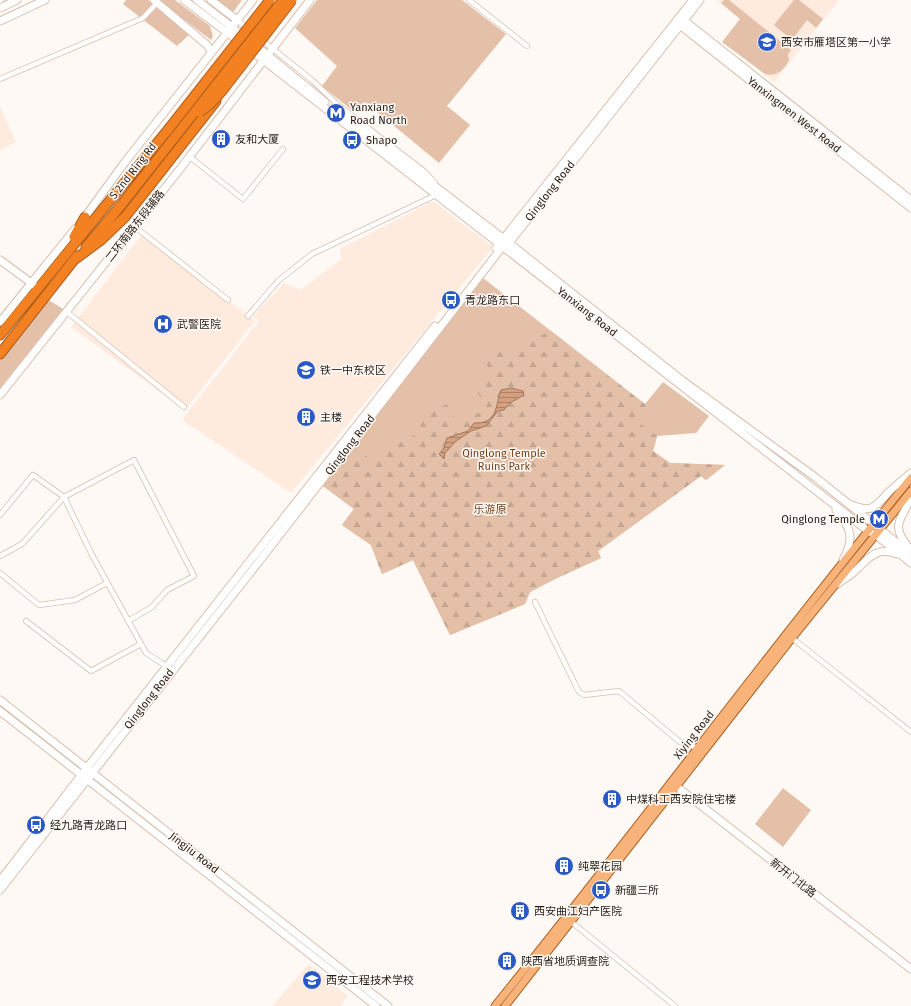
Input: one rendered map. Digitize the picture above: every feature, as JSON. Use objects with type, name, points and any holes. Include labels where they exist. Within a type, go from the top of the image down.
[{"type":"highway","points":[[167,131],[212,64],[263,0]]},
{"type":"highway","name":"S 2nd Ring Rd","points":[[0,335],[35,285],[66,254],[167,131],[270,0]]},
{"type":"highway","name":"S 2nd Ring Rd","points":[[0,354],[74,260],[122,204],[283,0]]},
{"type":"highway","points":[[189,120],[210,104],[222,91],[292,0]]},
{"type":"highway","points":[[74,260],[101,240],[124,217],[259,48]]},
{"type":"highway","points":[[66,254],[85,217]]},
{"type":"main road","name":"Xiying Road","points":[[505,1006],[698,748],[838,568],[911,478]]},
{"type":"main road","name":"Xiying Road","points":[[495,1006],[568,920],[911,491]]},
{"type":"street","points":[[0,8],[17,0]]},
{"type":"street","points":[[0,21],[45,0]]},
{"type":"street","points":[[184,0],[229,30]]},
{"type":"street","points":[[196,0],[229,30]]},
{"type":"street","points":[[211,0],[237,20],[259,48],[313,81],[338,105],[425,172],[439,193],[312,254],[278,281],[248,316]]},
{"type":"street","points":[[0,322],[35,285],[125,162],[253,0]]},
{"type":"street","points":[[259,48],[297,0]]},
{"type":"street","name":"二环南路东段辅路","points":[[0,395],[190,156],[310,0]]},
{"type":"street","points":[[469,0],[527,46]]},
{"type":"street","name":"Qinglong Road","points":[[680,21],[693,0]]},
{"type":"street","name":"Qinglong Road","points":[[0,881],[170,668],[275,540],[504,243],[680,21],[700,0]]},
{"type":"street","points":[[0,79],[143,18],[156,1],[207,45],[212,52]]},
{"type":"street","name":"Yanxingmen West Road","points":[[680,21],[911,200]]},
{"type":"street","name":"Yanxingmen West Road","points":[[680,21],[911,208]]},
{"type":"street","name":"Yanxiang Road","points":[[229,30],[268,54],[439,193],[683,381],[815,477],[873,524],[878,532],[911,563]]},
{"type":"street","points":[[190,156],[243,199],[283,149]]},
{"type":"street","points":[[134,226],[228,300]]},
{"type":"street","name":"Yanxiang Road","points":[[504,243],[830,502],[868,531],[878,532],[911,554]]},
{"type":"street","points":[[0,260],[35,285]]},
{"type":"street","points":[[66,312],[184,407]]},
{"type":"street","points":[[0,556],[22,544],[64,496],[134,460],[194,576],[167,590],[152,607],[128,621]]},
{"type":"street","points":[[845,502],[861,508],[875,507],[911,473]]},
{"type":"street","points":[[0,515],[33,475],[64,496],[107,583],[146,653],[170,668]]},
{"type":"street","points":[[911,499],[899,519],[897,527],[901,538],[911,550]]},
{"type":"street","points":[[830,502],[846,522],[850,532],[849,547],[838,568]]},
{"type":"street","points":[[837,584],[854,572],[872,554],[890,552],[903,556]]},
{"type":"street","points":[[0,573],[39,604],[75,600],[107,583]]},
{"type":"street","points":[[535,602],[579,692],[584,695],[619,691],[680,742],[698,748]]},
{"type":"street","points":[[26,621],[91,671],[141,644]]},
{"type":"street","points":[[792,638],[911,732]]},
{"type":"street","name":"Jingjiu Road","points":[[0,700],[86,774],[376,1006]]},
{"type":"street","name":"Jingjiu Road","points":[[0,711],[86,774],[388,1006]]},
{"type":"street","name":"Qinglong Road","points":[[0,890],[86,774]]},
{"type":"street","name":"新开门北路","points":[[676,786],[911,969]]},
{"type":"street","points":[[568,920],[675,1006]]},
{"type":"shaded area","name":"西安市雁塔区第一小学","points":[[716,0],[839,0],[774,82],[732,48],[731,31],[740,19]]},
{"type":"shaded area","points":[[0,107],[16,142],[0,150]]},
{"type":"shaded area","name":"铁一中东校区","points":[[433,201],[493,247],[291,493],[182,420],[259,321],[253,316],[284,283],[301,290],[341,259],[340,249]]},
{"type":"shaded area","name":"武警医院","points":[[143,233],[255,321],[185,410],[71,327]]},
{"type":"shaded area","points":[[511,388],[523,391],[524,395],[510,403],[504,410],[498,411],[486,426],[471,431],[456,441],[445,453],[444,459],[439,454],[444,448],[447,438],[468,431],[474,423],[488,421],[494,413],[501,390]]},
{"type":"shaded area","name":"西安工程技术学校","points":[[309,964],[348,996],[341,1006],[272,1006]]},
{"type":"green space","points":[[126,0],[148,0],[190,34],[177,46],[123,4]]},
{"type":"green space","points":[[158,0],[175,0],[210,26],[213,36],[211,40]]},
{"type":"green space","points":[[210,0],[242,0],[231,15]]},
{"type":"green space","points":[[317,0],[462,0],[506,34],[447,106],[470,125],[439,163],[365,102],[353,111],[322,86],[337,66],[295,28]]},
{"type":"green space","points":[[724,0],[729,0],[791,50],[788,54],[789,60],[783,70],[776,74],[765,74],[722,42],[740,19],[721,3]]},
{"type":"green space","points":[[794,0],[799,0],[823,19],[816,28],[807,20],[792,40],[774,25]]},
{"type":"green space","name":"乐游原","points":[[483,278],[645,404],[663,382],[709,416],[696,433],[657,436],[653,451],[670,463],[725,465],[706,480],[701,476],[598,551],[601,558],[530,592],[525,604],[450,635],[413,560],[382,574],[371,545],[342,525],[354,509],[323,486],[354,448],[406,374]]},
{"type":"green space","points":[[47,299],[63,309],[0,388],[0,360]]},
{"type":"green space","name":"乐游原","points":[[551,331],[646,405],[635,420],[657,436],[653,451],[670,463],[725,465],[706,480],[701,476],[598,551],[601,558],[530,592],[525,604],[450,635],[413,560],[382,574],[371,545],[342,525],[354,509],[323,486],[354,448],[369,458],[423,431],[414,411],[423,407],[427,415],[447,404],[457,423],[486,409],[474,385],[493,376],[484,359]]},
{"type":"green space","points":[[783,788],[811,810],[783,847],[755,824]]},
{"type":"place","name":"西安市雁塔区第一小学","points":[[767,42]]},
{"type":"place","name":"Yanxiang Road North","points":[[336,113]]},
{"type":"place","name":"友和大厦","points":[[221,139]]},
{"type":"place","name":"Shapo","points":[[352,140]]},
{"type":"place","name":"青龙路东口","points":[[451,300]]},
{"type":"place","name":"武警医院","points":[[163,324]]},
{"type":"place","name":"铁一中东校区","points":[[306,370]]},
{"type":"place","name":"主楼","points":[[306,417]]},
{"type":"place","name":"Qinglong Temple","points":[[879,519]]},
{"type":"place","name":"中煤科工西安院住宅楼","points":[[612,799]]},
{"type":"place","name":"经九路青龙路口","points":[[36,825]]},
{"type":"place","name":"纯翠花园","points":[[564,866]]},
{"type":"place","name":"新疆三所","points":[[601,890]]},
{"type":"place","name":"西安曲江妇产医院","points":[[520,911]]},
{"type":"place","name":"陕西省地质调查院","points":[[507,961]]},
{"type":"place","name":"西安工程技术学校","points":[[312,980]]},
{"type":"park label","name":"Qinglong Temple Ruins Park","points":[[504,459]]}]
